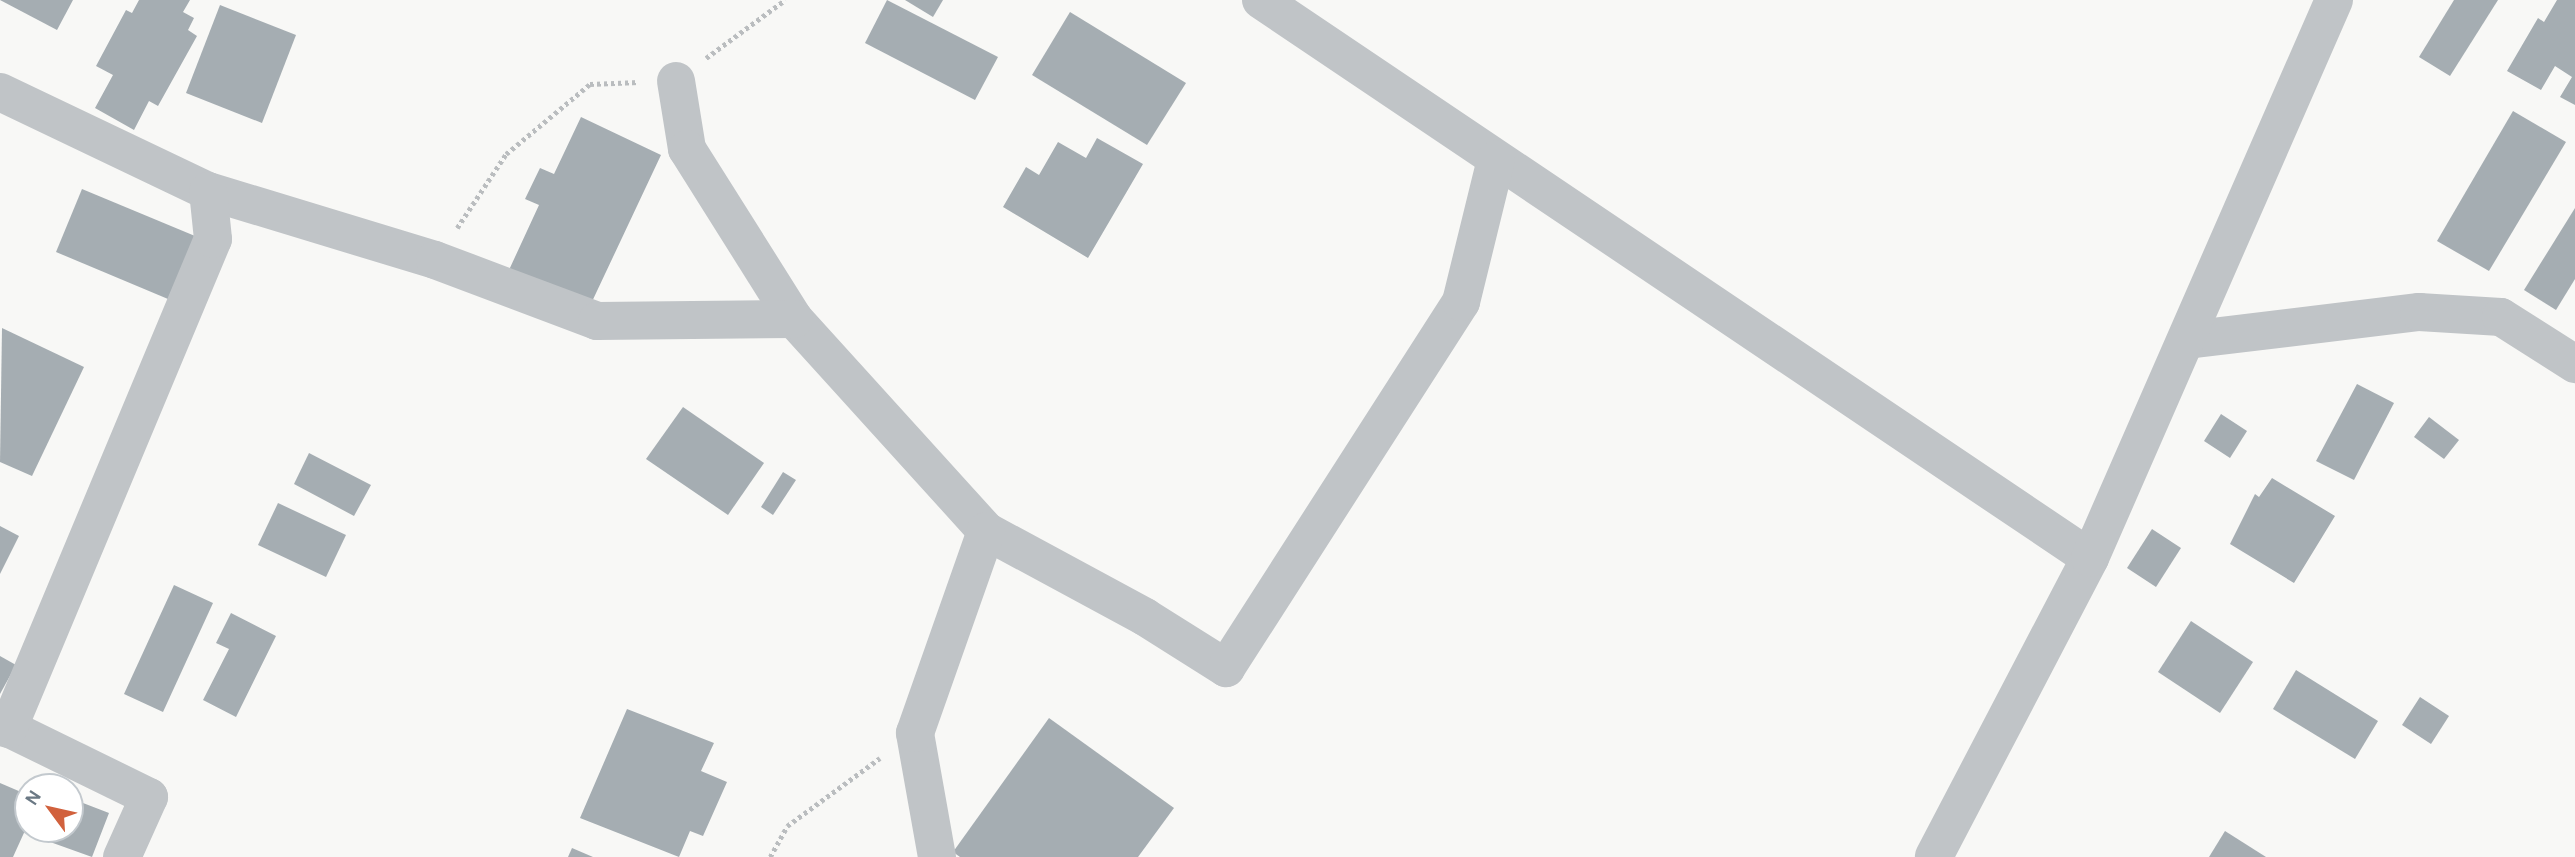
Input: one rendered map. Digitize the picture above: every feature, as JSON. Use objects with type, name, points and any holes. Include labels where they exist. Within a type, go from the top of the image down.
[{"type":"street","points":[[1261,0],[2090,558]]},
{"type":"street","points":[[1934,857],[2090,558],[2334,0]]},
{"type":"street","points":[[676,81],[687,149],[794,319],[986,531],[1145,617],[1226,668],[1461,302],[1496,159]]},
{"type":"street","points":[[0,92],[208,191],[435,260],[597,321],[794,319]]},
{"type":"street","points":[[122,857],[149,796],[4,726],[214,239],[208,191]]},
{"type":"street","points":[[2187,340],[2419,312],[2488,316],[2501,317],[2575,364]]},
{"type":"street","points":[[937,857],[915,733],[986,531]]},
{"type":"path","points":[[435,260],[506,153],[590,84],[676,81],[785,0]]},
{"type":"path","points":[[770,857],[786,825],[915,733]]},
{"type":"building","points":[[0,0],[73,0],[57,30]]},
{"type":"building","points":[[139,0],[190,0],[183,12],[194,18],[188,30],[197,36],[158,106],[149,101],[134,130],[95,108],[113,75],[96,66],[126,10],[132,13]]},
{"type":"building","points":[[887,0],[998,57],[975,100],[865,43]]},
{"type":"building","points":[[905,0],[943,0],[933,17]]},
{"type":"building","points":[[2454,0],[2498,0],[2450,76],[2419,57]]},
{"type":"building","points":[[2557,0],[2575,0],[2575,105],[2560,97],[2572,77],[2555,66],[2541,90],[2507,71],[2538,18],[2544,22]]},
{"type":"building","points":[[220,5],[296,35],[262,123],[186,93]]},
{"type":"building","points":[[1070,12],[1186,83],[1147,145],[1032,75]]},
{"type":"building","points":[[2513,111],[2566,142],[2489,271],[2437,241]]},
{"type":"building","points":[[581,117],[661,155],[589,308],[509,270],[539,205],[525,199],[540,168],[554,174]]},
{"type":"building","points":[[1097,138],[1143,164],[1088,258],[1003,207],[1026,167],[1039,175],[1058,142],[1086,158]]},
{"type":"building","points":[[82,189],[195,236],[168,299],[56,252]]},
{"type":"building","points":[[2575,208],[2575,279],[2556,310],[2524,290]]},
{"type":"building","points":[[2,328],[84,367],[32,476],[0,462]]},
{"type":"building","points":[[2357,384],[2394,403],[2354,480],[2316,461]]},
{"type":"building","points":[[683,407],[764,463],[728,515],[646,459]]},
{"type":"building","points":[[2221,414],[2247,431],[2230,458],[2204,441]]},
{"type":"building","points":[[2429,417],[2459,440],[2444,459],[2414,437]]},
{"type":"building","points":[[309,453],[371,485],[354,516],[294,484]]},
{"type":"building","points":[[783,472],[796,480],[773,515],[761,507]]},
{"type":"building","points":[[2272,478],[2335,516],[2294,583],[2230,544],[2255,494],[2259,497]]},
{"type":"building","points":[[278,503],[346,535],[326,577],[258,545]]},
{"type":"building","points":[[0,526],[19,536],[0,574]]},
{"type":"building","points":[[2152,529],[2181,548],[2156,587],[2127,568]]},
{"type":"building","points":[[174,585],[213,603],[163,712],[124,694]]},
{"type":"building","points":[[231,613],[276,636],[236,717],[203,700],[229,649],[216,643]]},
{"type":"building","points":[[2191,621],[2253,662],[2220,713],[2158,672]]},
{"type":"building","points":[[0,656],[16,665],[0,694]]},
{"type":"building","points":[[2296,670],[2378,721],[2355,759],[2273,709]]},
{"type":"building","points":[[2420,697],[2449,716],[2431,744],[2402,725]]},
{"type":"building","points":[[627,709],[714,743],[701,771],[727,782],[703,836],[690,831],[679,857],[580,818]]},
{"type":"building","points":[[1049,718],[1174,808],[1138,857],[960,857],[953,852]]},
{"type":"building","points":[[0,783],[14,789],[14,843],[19,843],[13,857],[0,857]]},
{"type":"building","points":[[84,803],[109,813],[92,857],[53,843],[84,843]]},
{"type":"building","points":[[2225,831],[2266,857],[2209,857]]},
{"type":"building","points":[[572,848],[593,857],[568,857]]}]
